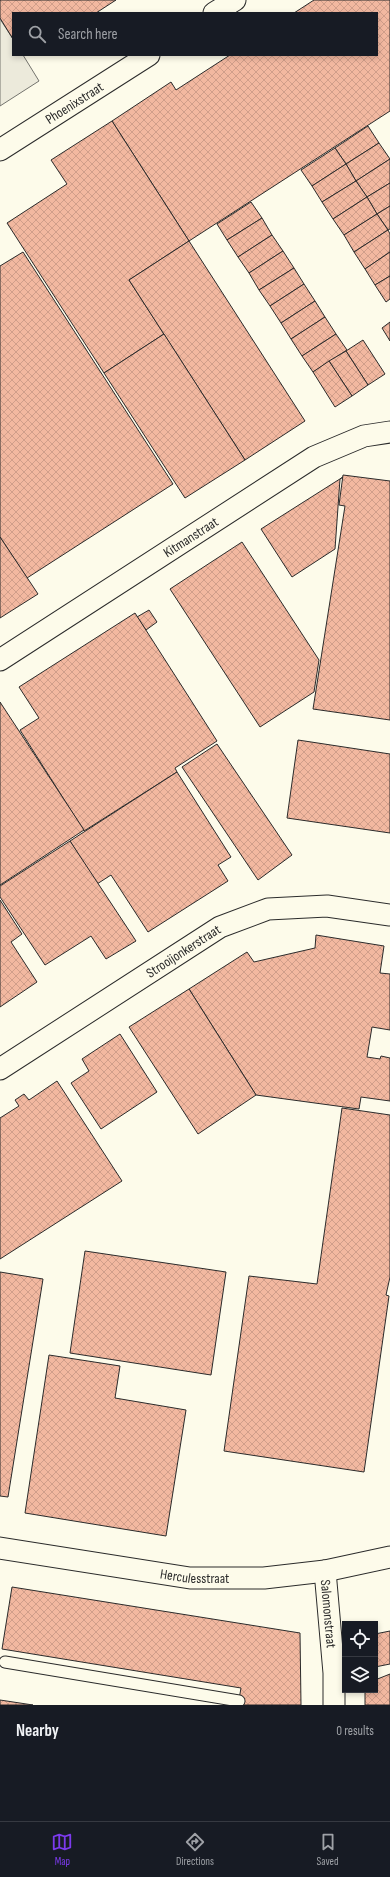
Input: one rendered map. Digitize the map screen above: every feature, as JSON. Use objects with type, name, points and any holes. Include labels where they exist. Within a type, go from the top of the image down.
[{"type":"street","points":[[216,12],[235,0]]},
{"type":"street","name":"Phoenixstraat","points":[[0,150],[147,56]]},
{"type":"street","name":"Kitmanstraat","points":[[0,660],[314,457],[364,436],[390,432]]},
{"type":"street","name":"Strooijonkerstraat","points":[[0,1069],[220,927],[227,924],[268,909],[327,906],[390,915]]},
{"type":"street","name":"Herculesstraat","points":[[0,1548],[190,1578],[264,1578],[325,1571],[390,1557]]},
{"type":"street","name":"Salomonstraat","points":[[325,1571],[334,1673],[334,1705]]},
{"type":"lane","points":[[5,1662],[238,1701]]},
{"type":"shaded area","points":[[0,19],[12,37],[12,56],[24,56],[39,81],[0,106]]},
{"type":"building","points":[[0,0],[116,0],[98,12],[12,12],[12,37],[0,18]]},
{"type":"building","points":[[314,0],[390,0],[390,111],[189,241],[112,121],[171,82],[176,90],[228,56],[378,56],[378,12],[296,12]]},
{"type":"building","points":[[112,121],[189,241],[129,280],[164,334],[104,373],[7,223],[67,184],[51,160]]},
{"type":"building","points":[[368,126],[379,143],[346,164],[335,148]]},
{"type":"building","points":[[379,143],[390,159],[356,181],[346,164]]},
{"type":"building","points":[[335,148],[346,164],[312,186],[301,170]]},
{"type":"building","points":[[390,159],[390,183],[367,197],[356,181]]},
{"type":"building","points":[[346,164],[356,181],[322,202],[312,186]]},
{"type":"building","points":[[356,181],[367,197],[333,219],[322,202]]},
{"type":"building","points":[[390,183],[390,206],[377,214],[367,197]]},
{"type":"building","points":[[367,197],[377,214],[344,235],[333,219]]},
{"type":"building","points":[[251,202],[262,218],[227,240],[217,224]]},
{"type":"building","points":[[390,206],[390,229],[388,230],[377,214]]},
{"type":"building","points":[[377,214],[388,230],[354,252],[344,235]]},
{"type":"building","points":[[262,218],[272,235],[238,257],[227,240]]},
{"type":"building","points":[[388,230],[390,234],[390,252],[365,269],[354,252]]},
{"type":"building","points":[[272,235],[283,251],[249,273],[238,257]]},
{"type":"building","points":[[189,241],[305,421],[245,460],[129,280]]},
{"type":"building","points":[[283,251],[294,268],[259,290],[249,273]]},
{"type":"building","points":[[23,252],[173,484],[27,578],[0,537],[0,266]]},
{"type":"building","points":[[390,252],[390,276],[375,285],[365,269]]},
{"type":"building","points":[[294,268],[304,284],[270,306],[259,290]]},
{"type":"building","points":[[390,276],[390,299],[386,302],[375,285]]},
{"type":"building","points":[[304,284],[315,301],[281,323],[270,306]]},
{"type":"building","points":[[315,301],[325,317],[291,339],[281,323]]},
{"type":"building","points":[[325,317],[336,334],[302,356],[291,339]]},
{"type":"building","points":[[390,322],[390,341],[382,328]]},
{"type":"building","points":[[164,334],[245,460],[185,498],[104,373]]},
{"type":"building","points":[[336,334],[347,350],[313,372],[302,356]]},
{"type":"building","points":[[363,340],[385,374],[368,385],[346,351]]},
{"type":"building","points":[[346,351],[368,385],[352,396],[329,361]]},
{"type":"building","points":[[329,361],[352,396],[335,407],[313,372]]},
{"type":"building","points":[[343,475],[390,481],[390,720],[313,709],[345,506],[339,505]]},
{"type":"building","points":[[343,477],[340,479],[335,549],[292,577],[261,529]]},
{"type":"building","points":[[0,537],[38,594],[0,618]]},
{"type":"building","points":[[242,542],[319,660],[314,692],[260,727],[170,589]]},
{"type":"building","points":[[149,610],[157,622],[146,630],[137,617]]},
{"type":"building","points":[[135,613],[217,741],[175,768],[177,772],[84,831],[20,730],[39,718],[19,687]]},
{"type":"building","points":[[0,702],[84,830],[0,885]]},
{"type":"building","points":[[298,740],[390,754],[390,833],[287,818]]},
{"type":"building","points":[[217,744],[292,855],[258,880],[182,767]]},
{"type":"building","points":[[177,772],[231,857],[218,865],[228,881],[148,932],[111,875],[97,884],[70,841]]},
{"type":"building","points":[[70,841],[136,941],[106,959],[91,936],[45,965],[0,897],[0,886]]},
{"type":"building","points":[[0,900],[22,934],[11,942],[37,982],[0,1007]]},
{"type":"building","points":[[316,935],[384,946],[380,973],[390,974],[390,1030],[372,1027],[367,1057],[380,1059],[381,1056],[390,1058],[390,1101],[361,1097],[359,1109],[256,1095],[189,989],[247,952],[254,962],[315,948]]},
{"type":"building","points":[[189,989],[256,1095],[198,1134],[129,1027]]},
{"type":"building","points":[[120,1034],[157,1092],[101,1129],[71,1083],[89,1071],[82,1059]]},
{"type":"building","points":[[57,1081],[122,1181],[0,1259],[0,1118],[19,1106],[15,1100],[24,1094],[29,1100]]},
{"type":"building","points":[[342,1108],[390,1115],[390,1277],[386,1295],[389,1296],[364,1472],[224,1451],[249,1276],[317,1284]]},
{"type":"building","points":[[85,1251],[226,1272],[211,1375],[70,1353]]},
{"type":"building","points":[[0,1272],[43,1279],[8,1497],[0,1496]]},
{"type":"building","points":[[49,1355],[120,1366],[115,1398],[186,1410],[166,1536],[25,1513]]},
{"type":"building","points":[[12,1587],[300,1633],[301,1705],[238,1705],[241,1688],[2,1649]]},
{"type":"building","points":[[390,1631],[390,1664],[378,1666],[378,1657],[378,1633]]},
{"type":"building","points":[[390,1674],[390,1705],[365,1705],[365,1693],[378,1693],[378,1679]]},
{"type":"building","points":[[0,1700],[33,1705],[0,1705]]}]
